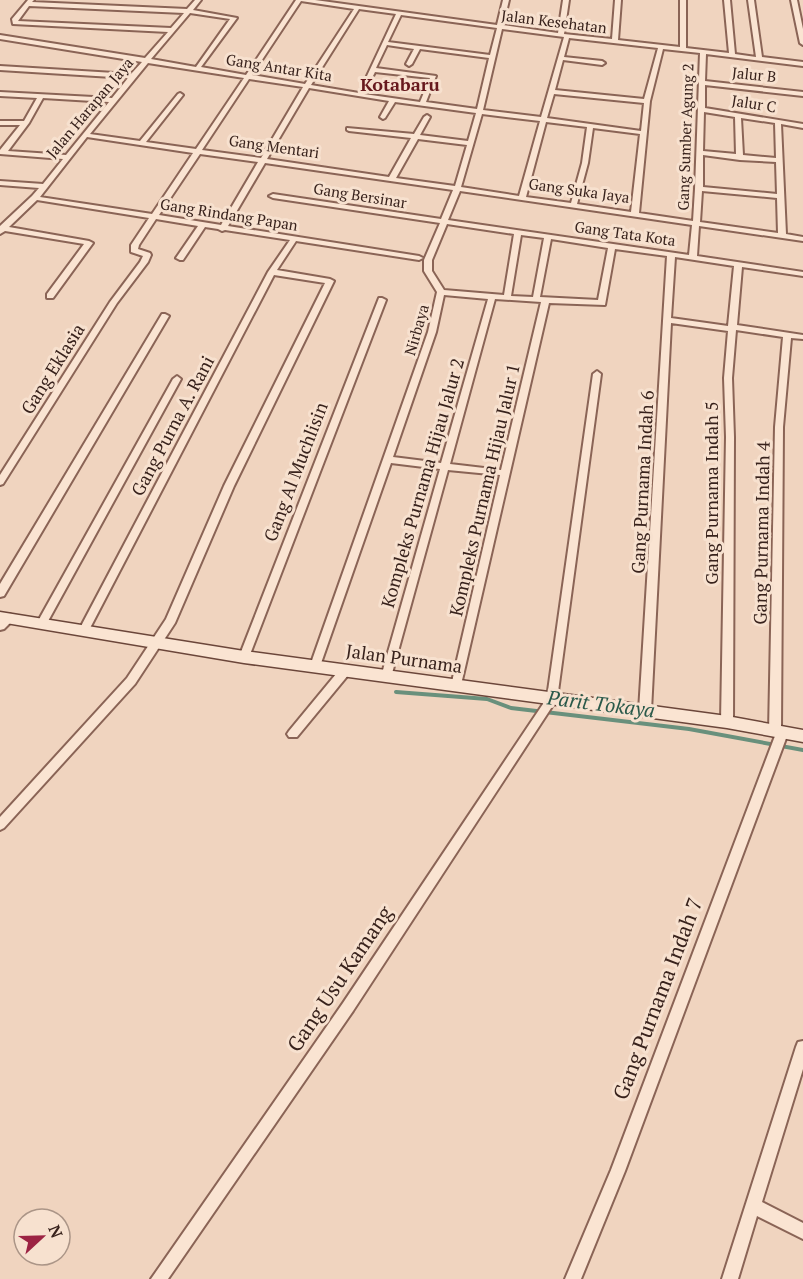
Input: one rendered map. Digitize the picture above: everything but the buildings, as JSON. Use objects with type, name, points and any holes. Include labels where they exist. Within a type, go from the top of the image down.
[{"type":"street","name":"Jalan Harapan Jaya","points":[[2,230],[35,198],[170,30],[198,0]]},
{"type":"street","points":[[154,217],[301,0]]},
{"type":"street","name":"Jalan Kesehatan","points":[[301,0],[346,3],[357,7],[564,36],[803,64]]},
{"type":"street","points":[[423,259],[443,223],[458,187],[506,0]]},
{"type":"street","points":[[522,196],[560,58],[566,0]]},
{"type":"street","points":[[615,42],[618,0]]},
{"type":"street","points":[[683,0],[683,50]]},
{"type":"street","points":[[727,0],[732,56]]},
{"type":"street","points":[[751,0],[759,59]]},
{"type":"street","points":[[795,0],[803,43]]},
{"type":"street","points":[[170,30],[15,23],[15,19],[30,2],[188,11],[235,19],[197,69]]},
{"type":"street","points":[[222,229],[262,159],[357,7]]},
{"type":"street","points":[[362,94],[375,70],[384,43],[399,13]]},
{"type":"street","name":"Gang Antar Kita","points":[[1,38],[393,100],[644,134]]},
{"type":"street","points":[[384,43],[493,57]]},
{"type":"street","points":[[410,64],[418,47]]},
{"type":"street","points":[[635,213],[647,100],[661,47]]},
{"type":"street","name":"Gang Sumber Agung 2","points":[[693,258],[699,189],[703,52]]},
{"type":"street","points":[[560,58],[602,63]]},
{"type":"street","points":[[0,69],[133,76]]},
{"type":"street","points":[[375,70],[434,77],[423,103]]},
{"type":"street","name":"Jalur B","points":[[702,83],[803,94]]},
{"type":"street","points":[[551,92],[647,100]]},
{"type":"street","points":[[0,94],[113,100]]},
{"type":"street","points":[[1,152],[31,117],[42,95]]},
{"type":"street","points":[[142,143],[180,95]]},
{"type":"street","points":[[382,117],[393,100]]},
{"type":"street","name":"Jalur C","points":[[701,109],[803,126]]},
{"type":"street","points":[[738,115],[740,158]]},
{"type":"street","points":[[392,178],[427,117]]},
{"type":"street","points":[[778,121],[782,235]]},
{"type":"street","points":[[0,123],[24,124]]},
{"type":"street","points":[[574,204],[585,163],[590,127]]},
{"type":"street","points":[[349,129],[470,142]]},
{"type":"street","name":"Gang Mentari","points":[[86,135],[458,187]]},
{"type":"street","points":[[1,152],[66,157]]},
{"type":"street","points":[[699,153],[779,160]]},
{"type":"street","points":[[0,183],[43,186]]},
{"type":"street","name":"Gang Suka Jaya","points":[[458,187],[803,239]]},
{"type":"street","points":[[699,189],[780,195]]},
{"type":"street","name":"Gang Bersinar","points":[[273,196],[443,223]]},
{"type":"street","name":"Gang Rindang Papan","points":[[35,198],[423,259]]},
{"type":"street","name":"Gang Eklasia","points":[[0,482],[114,302],[147,257],[134,248],[154,217]]},
{"type":"street","name":"Gang Tata Kota","points":[[443,223],[803,274]]},
{"type":"street","points":[[180,258],[202,225]]},
{"type":"street","points":[[2,230],[89,243],[50,296]]},
{"type":"street","points":[[507,298],[518,232]]},
{"type":"street","name":"Kompleks Purnama Hijau Jalur 1","points":[[456,686],[506,473],[540,300],[548,237]]},
{"type":"street","name":"Gang Purna A. Rani","points":[[84,630],[272,272],[294,238]]},
{"type":"street","points":[[441,292],[602,303],[612,246]]},
{"type":"street","name":"Gang Purnama Indah 6","points":[[645,711],[671,255]]},
{"type":"street","name":"Nirbaya","points":[[315,666],[429,343],[441,292],[423,259]]},
{"type":"street","name":"Gang Purnama Indah 5","points":[[727,722],[731,328],[738,264]]},
{"type":"street","points":[[0,825],[131,681],[171,620],[200,550],[330,281],[272,272]]},
{"type":"street","name":"Kompleks Purnama Hijau Jalur 2","points":[[386,677],[492,297]]},
{"type":"street","name":"Gang Al Muchlisin","points":[[244,657],[382,300]]},
{"type":"street","points":[[0,593],[165,316]]},
{"type":"street","points":[[669,320],[803,337]]},
{"type":"street","name":"Gang Purnama Indah 4","points":[[778,739],[779,427],[787,335]]},
{"type":"street","points":[[547,707],[597,374]]},
{"type":"street","points":[[42,623],[177,379]]},
{"type":"street","points":[[389,460],[506,473]]},
{"type":"street","name":"Jalan Purnama","points":[[3,621],[42,623],[244,657],[456,686],[547,707],[645,711],[727,722],[778,739],[803,736]]},
{"type":"street","points":[[293,734],[345,671]]},
{"type":"street","name":"Gang Usu Kamang","points":[[159,1279],[348,1007],[547,707]]},
{"type":"street","name":"Gang Purnama Indah 7","points":[[573,1279],[618,1171],[778,739]]},
{"type":"street","points":[[730,1279],[803,1047]]},
{"type":"street","points":[[753,1206],[803,1231]]},
{"type":"waterway","name":"Parit Tokaya","points":[[396,692],[487,699],[511,708],[689,729],[803,750]]},
{"type":"district","name":"Kotabaru","points":[[400,85]]}]
